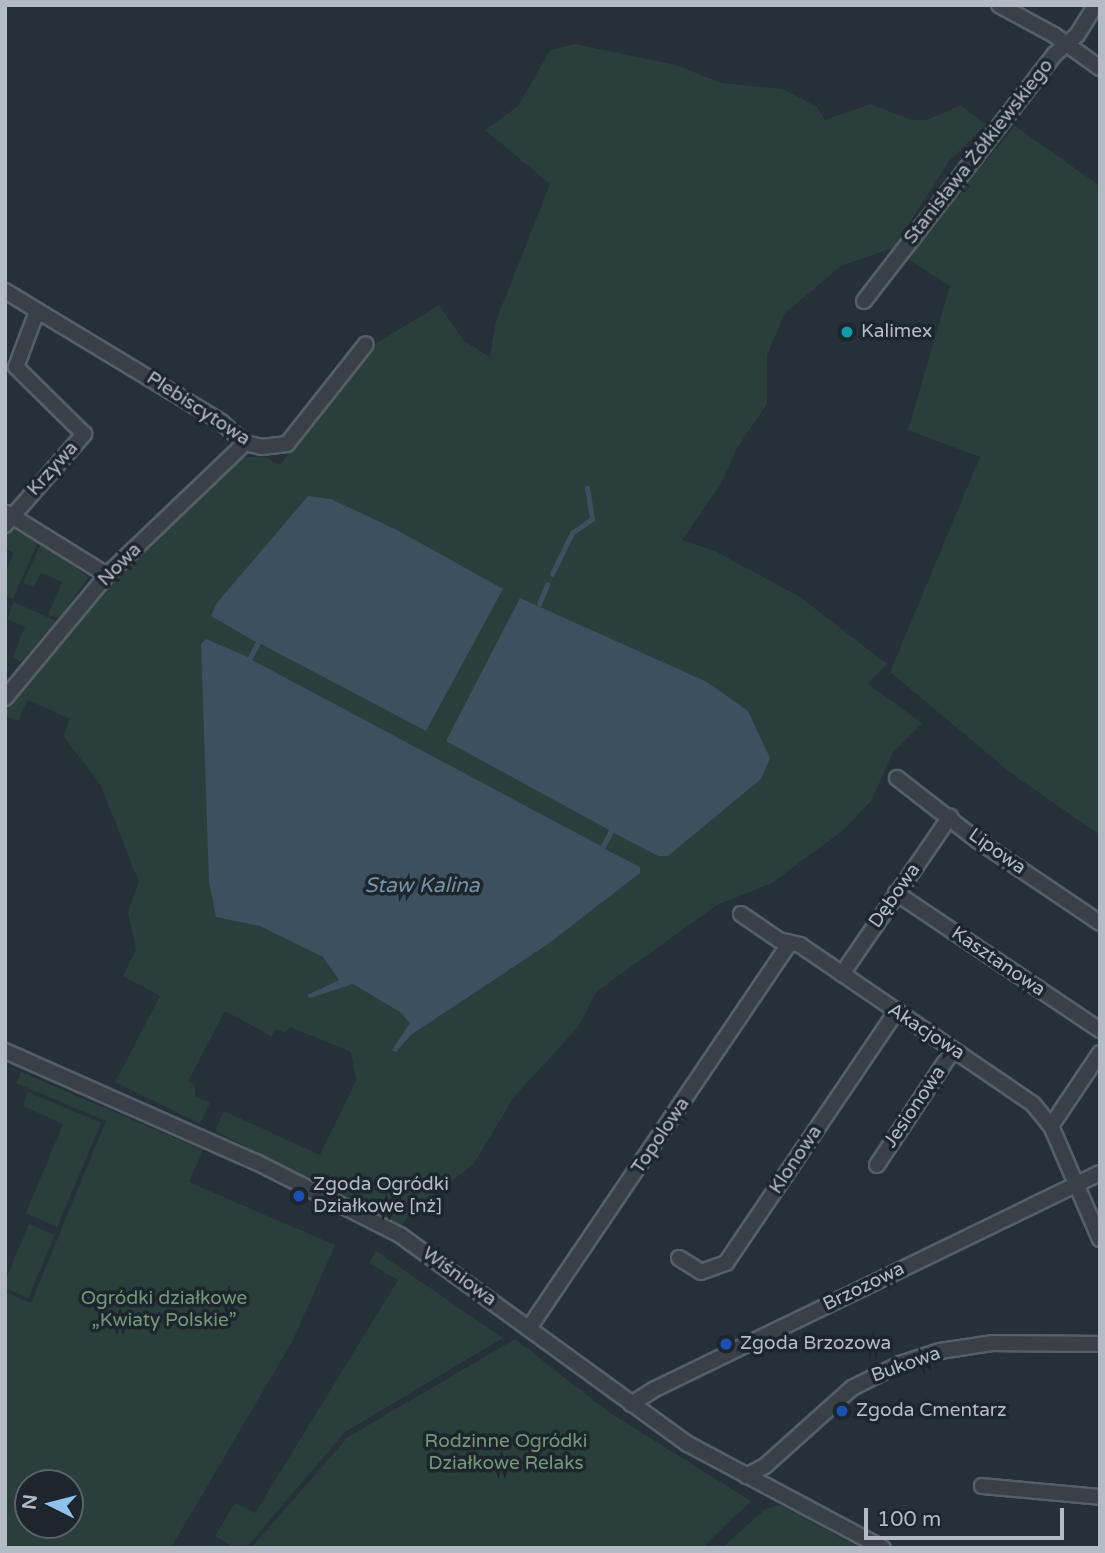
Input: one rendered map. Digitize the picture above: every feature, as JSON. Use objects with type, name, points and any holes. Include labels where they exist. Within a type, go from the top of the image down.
[{"type":"street","points":[[999,5],[1066,44],[1100,68]]},
{"type":"street","name":"Stanisława Żółkiewskiego","points":[[864,300],[1066,44],[1077,36],[1096,5]]},
{"type":"street","name":"Plebiscytowa","points":[[5,292],[36,314],[56,318],[221,422],[245,443],[274,448],[287,443],[366,344]]},
{"type":"street","name":"Krzywa","points":[[8,518],[84,434],[16,367],[36,314]]},
{"type":"street","name":"Nowa","points":[[5,698],[107,575],[245,443]]},
{"type":"street","points":[[8,518],[107,575]]},
{"type":"street","name":"Lipowa","points":[[897,778],[1100,923]]},
{"type":"street","name":"Dębowa","points":[[842,974],[950,817]]},
{"type":"street","name":"Kasztanowa","points":[[896,893],[1100,1030]]},
{"type":"street","name":"Akacjowa","points":[[741,914],[779,940],[790,943],[842,974],[895,1013],[1033,1104],[1051,1126],[1074,1186]]},
{"type":"street","name":"Topolowa","points":[[529,1328],[790,943]]},
{"type":"street","name":"Klonowa","points":[[679,1258],[701,1272],[726,1263],[895,1013]]},
{"type":"street","name":"Jesionowa","points":[[877,1165],[953,1050]]},
{"type":"street","points":[[1051,1126],[1100,1053]]},
{"type":"street","name":"Wiśniowa","points":[[6,1055],[224,1147],[362,1215],[426,1252],[688,1444],[883,1548]]},
{"type":"street","name":"Brzozowa","points":[[631,1404],[645,1393],[1100,1173]]},
{"type":"street","points":[[1074,1186],[1100,1239]]},
{"type":"street","name":"Bukowa","points":[[746,1476],[765,1466],[852,1388],[900,1364],[940,1351],[993,1343],[1100,1344]]},
{"type":"street","points":[[982,1486],[1100,1497]]},
{"type":"green space","points":[[575,44],[676,65],[721,83],[783,89],[817,107],[825,120],[870,104],[912,120],[927,120],[961,105],[986,125],[950,160],[893,248],[841,266],[785,313],[767,355],[767,404],[737,448],[721,484],[682,540],[715,551],[800,597],[887,664],[868,684],[922,723],[893,752],[872,800],[842,831],[772,883],[717,905],[596,992],[579,1026],[514,1097],[473,1165],[414,1209],[401,1226],[215,1131],[224,1111],[320,1155],[356,1080],[351,1052],[290,1027],[286,1033],[276,1029],[271,1036],[225,1011],[188,1081],[195,1085],[195,1096],[210,1103],[200,1124],[115,1082],[160,996],[123,976],[136,950],[128,912],[139,882],[100,784],[63,736],[70,719],[28,700],[18,721],[7,717],[5,721],[5,706],[113,578],[239,458],[263,456],[280,465],[372,346],[439,305],[464,341],[490,357],[496,321],[550,184],[485,130],[518,106],[550,50]]},
{"type":"green space","points":[[1015,126],[1100,186],[1100,835],[1012,774],[890,672],[980,457],[908,430],[950,286],[905,257]]},
{"type":"green space","points":[[13,529],[38,542],[13,599],[5,596],[5,574],[14,553],[5,549],[5,533]]},
{"type":"green space","points":[[41,544],[89,577],[59,618],[48,615],[62,582],[41,573],[34,587],[23,583]]},
{"type":"green space","points":[[14,602],[56,621],[21,662],[12,658],[25,627],[7,619]]},
{"type":"green space","name":"Ogródki działkowe „Kwiaty Polskie”","points":[[21,1072],[203,1150],[189,1182],[335,1245],[293,1340],[171,1548],[5,1548],[5,1292],[31,1303],[106,1121],[16,1083]]},
{"type":"green space","points":[[28,1092],[101,1123],[57,1227],[26,1213],[63,1124],[23,1106]]},
{"type":"green space","points":[[29,1224],[55,1235],[28,1298],[5,1288],[5,1281]]},
{"type":"green space","points":[[376,1251],[503,1338],[345,1432],[246,1548],[235,1548],[215,1536],[235,1503],[255,1513],[398,1280],[369,1263]]},
{"type":"green space","name":"Rodzinne Ogródki Działkowe Relaks","points":[[515,1339],[610,1413],[751,1501],[702,1548],[251,1548],[348,1437]]},
{"type":"green space","points":[[779,1505],[860,1548],[722,1548],[765,1509]]},
{"type":"water","name":"Staw Kalina","points":[[308,496],[331,499],[397,530],[503,589],[426,731],[261,644],[252,660],[601,846],[609,830],[446,741],[520,598],[707,682],[748,711],[770,758],[761,779],[668,856],[658,856],[614,833],[605,849],[640,867],[640,873],[548,944],[411,1035],[396,1052],[392,1050],[410,1023],[400,1012],[353,984],[310,998],[307,995],[339,980],[323,957],[260,926],[216,917],[209,882],[201,644],[206,639],[248,657],[256,642],[211,616],[216,604]]},
{"type":"waterway","points":[[552,574],[572,533],[592,519],[587,488]]},
{"type":"waterway","points":[[539,604],[547,585]]},
{"type":"place","name":"Kalimex","points":[[847,332]]},
{"type":"place","name":"Zgoda Ogródki Działkowe [nż]","points":[[299,1196]]},
{"type":"place","name":"Zgoda Brzozowa","points":[[726,1344]]},
{"type":"place","name":"Zgoda Cmentarz","points":[[842,1411]]}]
